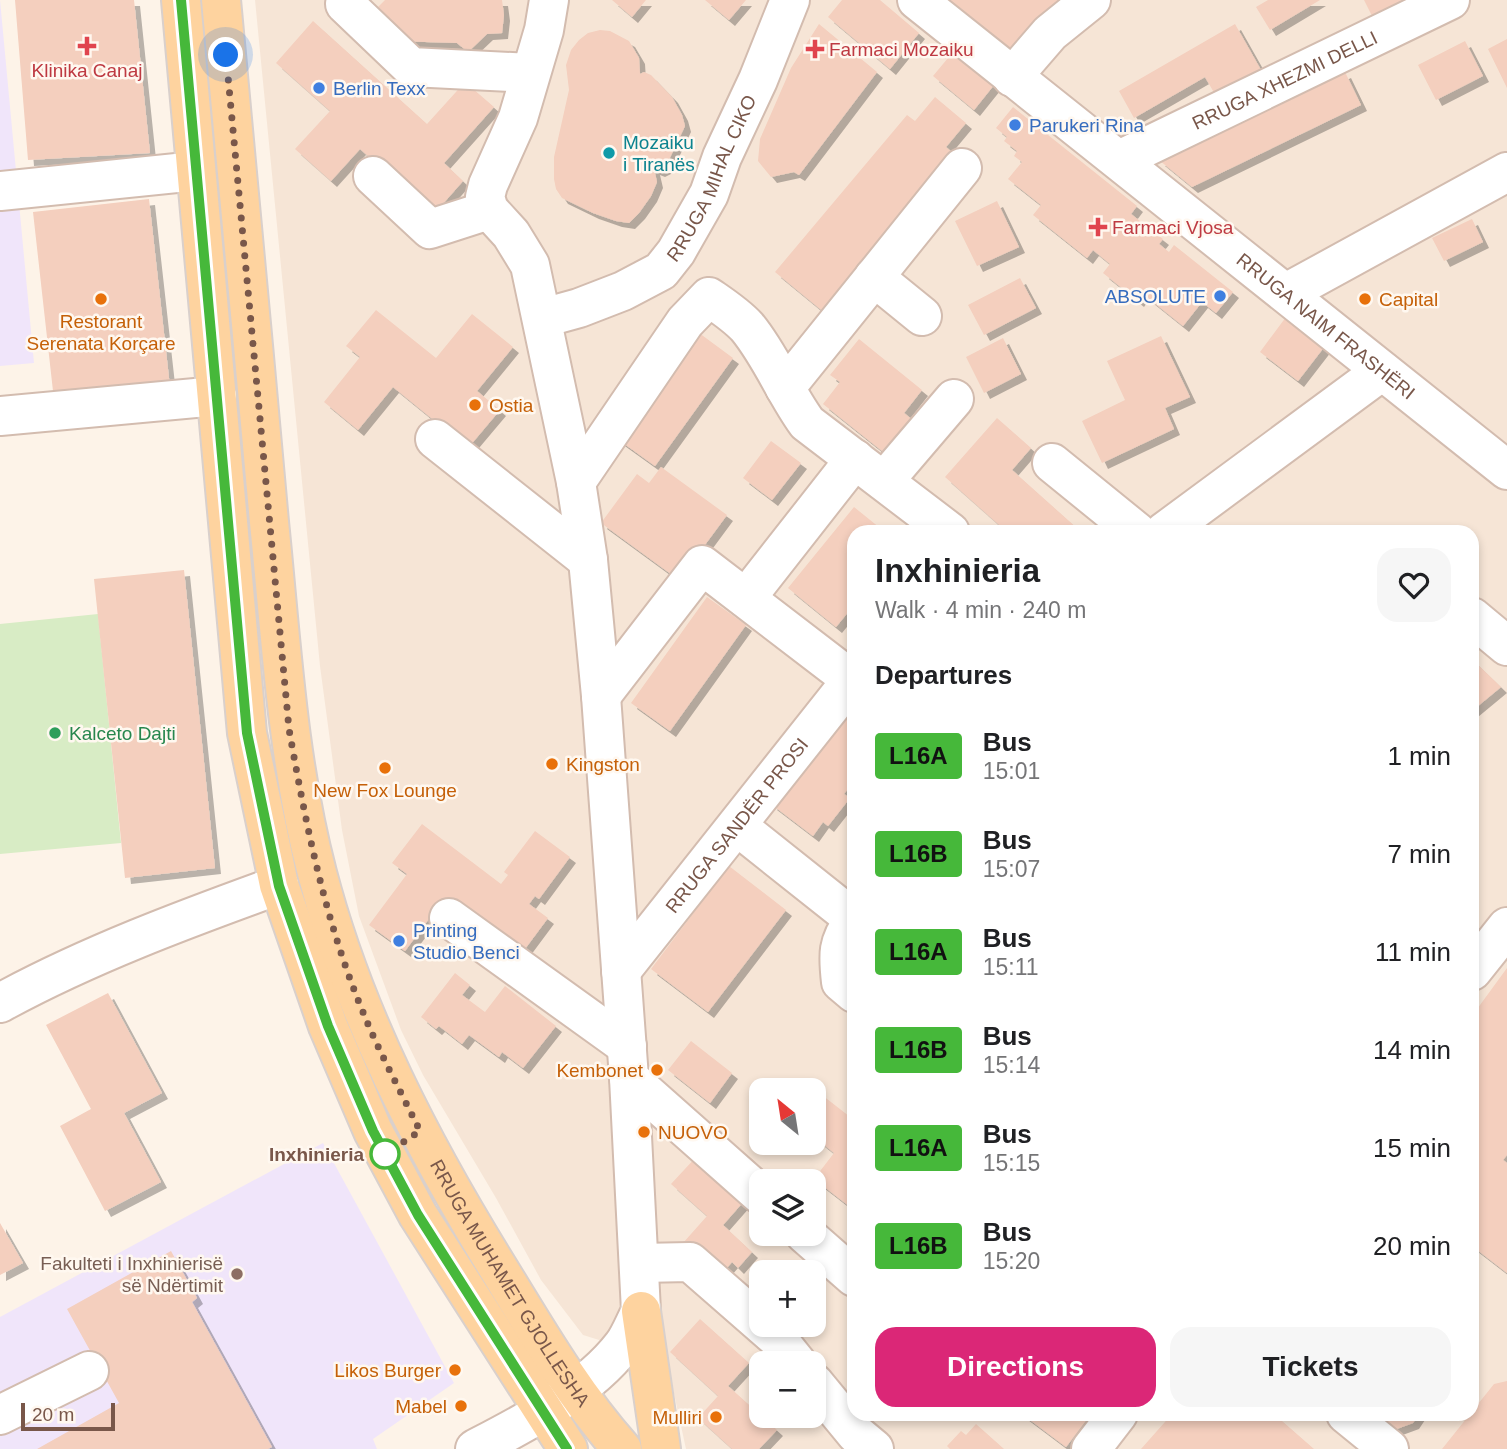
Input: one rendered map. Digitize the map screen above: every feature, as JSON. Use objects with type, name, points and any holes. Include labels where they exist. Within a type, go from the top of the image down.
[{"type":"main road","name":"RRUGA MUHAMET GJOLLESHA","points":[[181,0],[247,733],[279,886],[324,1014],[373,1131],[418,1215],[568,1449]]},
{"type":"main road","name":"RRUGA MUHAMET GJOLLESHA","points":[[221,0],[289,729],[316,870],[363,1012],[420,1131],[484,1245],[574,1390],[622,1449]]},
{"type":"main road","points":[[641,1311],[661,1449]]},
{"type":"street","points":[[349,0],[345,4],[411,67],[530,73]]},
{"type":"street","points":[[475,1449],[543,1411],[597,1372],[624,1344],[641,1311],[628,1062],[601,696],[588,560],[576,482],[530,265],[511,234],[489,210],[485,197],[518,118],[544,30],[549,0]]},
{"type":"street","name":"RRUGA MIHAL CIKO","points":[[543,318],[623,292],[661,271],[676,252],[709,194],[722,157],[790,0]]},
{"type":"street","name":"RRUGA NAIM FRASHËRI","points":[[917,0],[1507,470]]},
{"type":"street","points":[[1013,77],[1049,33],[1091,0]]},
{"type":"street","name":"RRUGA XHEZMI DELLI","points":[[1119,160],[1450,0]]},
{"type":"street","points":[[785,388],[962,168]]},
{"type":"street","points":[[0,191],[196,171]]},
{"type":"street","points":[[1286,293],[1507,172]]},
{"type":"street","points":[[373,176],[430,229],[489,210]]},
{"type":"street","points":[[874,277],[922,316]]},
{"type":"street","points":[[576,482],[685,322],[709,297],[736,316],[748,329],[807,424],[941,525]]},
{"type":"street","points":[[1173,525],[1382,371]]},
{"type":"street","points":[[0,416],[217,396]]},
{"type":"street","points":[[746,598],[870,470],[954,399]]},
{"type":"street","points":[[435,439],[588,560]]},
{"type":"street","points":[[1052,463],[1128,525]]},
{"type":"street","name":"RRUGA SANDËR PROSI","points":[[601,696],[702,565],[847,674]]},
{"type":"street","points":[[1479,623],[1507,646]]},
{"type":"street","name":"RRUGA SANDËR PROSI","points":[[621,971],[847,687]]},
{"type":"street","points":[[737,826],[847,913]]},
{"type":"street","points":[[0,1003],[36,983],[205,912],[279,886]]},
{"type":"street","points":[[449,918],[628,1062],[749,1183]]},
{"type":"street","points":[[1479,962],[1507,927]]},
{"type":"street","points":[[847,929],[838,953],[841,982],[847,987]]},
{"type":"street","points":[[819,1246],[847,1271]]},
{"type":"street","points":[[640,1263],[690,1262],[776,1338],[787,1351]]},
{"type":"street","points":[[0,1415],[89,1371]]},
{"type":"street","points":[[826,1398],[856,1434],[874,1449]]},
{"type":"street","points":[[1091,1449],[1113,1421]]},
{"type":"street","points":[[1355,1421],[1390,1449]]},
{"type":"shaded area","points":[[0,0],[34,363],[0,366]]},
{"type":"shaded area","points":[[255,0],[1507,0],[1507,1449],[686,1449],[667,1361],[583,1335],[541,1280],[423,1075],[401,1030],[359,916],[342,830],[320,666]]},
{"type":"shaded area","name":"Fakulteti i Inxhinierisë së Ndërtimit","points":[[323,1143],[454,1383],[373,1439],[377,1449],[0,1449],[0,1317]]},
{"type":"green space","name":"Kalceto Dajti","points":[[98,614],[121,843],[0,854],[0,624]]},
{"type":"building","points":[[15,0],[134,0],[150,153],[28,160]]},
{"type":"building","points":[[385,0],[502,0],[502,33],[487,34],[468,52],[457,43],[394,41],[394,23],[378,7]]},
{"type":"building","points":[[612,0],[646,0],[632,17]]},
{"type":"building","points":[[705,0],[746,0],[729,20]]},
{"type":"building","points":[[842,0],[880,0],[919,33],[890,69],[828,17]]},
{"type":"building","points":[[948,0],[1064,0],[1017,56]]},
{"type":"building","points":[[1268,0],[1320,0],[1270,30],[1256,7]]},
{"type":"building","points":[[1364,0],[1421,0],[1375,22]]},
{"type":"building","points":[[313,21],[427,124],[465,82],[494,107],[444,163],[463,181],[434,214],[360,149],[331,181],[295,149],[330,111],[276,63]]},
{"type":"building","points":[[819,24],[877,72],[799,175],[794,172],[771,177],[758,161],[760,139],[791,68]]},
{"type":"building","points":[[1235,24],[1261,70],[1216,96],[1205,77],[1134,118],[1119,91]]},
{"type":"building","points":[[610,31],[629,41],[639,58],[640,74],[644,72],[651,75],[672,97],[685,126],[665,168],[659,171],[654,169],[657,182],[651,196],[629,223],[593,213],[562,198],[554,179],[554,157],[569,90],[566,65],[571,50],[579,40],[588,33]]},
{"type":"building","points":[[1507,39],[1507,88],[1488,49]]},
{"type":"building","points":[[1465,41],[1483,76],[1436,100],[1418,65]]},
{"type":"building","points":[[953,52],[994,85],[974,110],[933,76]]},
{"type":"building","points":[[1345,72],[1361,105],[1192,187],[1159,160],[1176,155]]},
{"type":"building","points":[[935,97],[966,123],[946,147],[955,155],[831,318],[775,272],[907,115],[915,121]]},
{"type":"building","name":"Farmaci Vjosa","points":[[1013,107],[1137,206],[1131,214],[1163,239],[1159,244],[1169,252],[1174,245],[1233,292],[1216,313],[1202,302],[1183,326],[1143,294],[1138,301],[1103,273],[1110,264],[1093,250],[1087,258],[1033,215],[1041,205],[1008,179],[1022,162],[1014,156],[1017,151],[1004,141],[1007,137],[996,128]]},
{"type":"building","name":"Restorant Serenata Korçare","points":[[149,199],[170,387],[54,400],[33,212]]},
{"type":"building","points":[[997,201],[1019,247],[977,266],[955,221]]},
{"type":"building","points":[[1472,219],[1483,242],[1444,261],[1432,238]]},
{"type":"building","points":[[1020,278],[1036,308],[984,335],[968,305]]},
{"type":"building","points":[[376,310],[436,358],[472,314],[513,347],[477,391],[500,410],[468,448],[393,387],[358,430],[324,402],[360,357],[346,346]]},
{"type":"building","points":[[1286,317],[1325,346],[1298,381],[1260,352]]},
{"type":"building","points":[[695,330],[733,358],[655,466],[616,438]]},
{"type":"building","points":[[1161,336],[1190,397],[1165,408],[1174,429],[1102,463],[1082,421],[1125,400],[1107,361]]},
{"type":"building","points":[[1003,338],[1021,374],[984,393],[966,357]]},
{"type":"building","points":[[859,339],[922,390],[904,413],[914,421],[887,455],[823,404],[840,382],[830,375]]},
{"type":"building","points":[[997,418],[1031,448],[1012,470],[1074,525],[999,525],[945,477]]},
{"type":"building","points":[[771,441],[801,463],[772,500],[743,478]]},
{"type":"building","points":[[661,467],[727,515],[679,580],[601,523],[637,474],[649,483]]},
{"type":"building","points":[[854,507],[876,525],[847,525],[847,614],[836,627],[788,588]]},
{"type":"building","points":[[184,570],[215,868],[125,878],[94,579]]},
{"type":"building","points":[[707,597],[746,625],[670,731],[631,703]]},
{"type":"building","points":[[1479,666],[1501,687],[1479,705]]},
{"type":"building","points":[[847,703],[847,790],[844,794],[847,802],[828,826],[823,822],[813,836],[771,804]]},
{"type":"building","points":[[422,824],[501,884],[508,875],[504,872],[535,831],[570,857],[539,899],[535,896],[529,904],[548,918],[519,957],[443,900],[405,951],[369,925],[407,874],[392,863]]},
{"type":"building","points":[[729,866],[786,910],[708,1012],[651,969]]},
{"type":"building","points":[[1507,968],[1507,1155],[1503,1160],[1507,1163],[1507,1273],[1479,1251],[1479,1006]]},
{"type":"building","points":[[455,973],[470,985],[462,995],[485,1012],[505,986],[556,1026],[523,1068],[502,1052],[499,1057],[469,1035],[462,1044],[439,1026],[436,1029],[421,1017]]},
{"type":"building","points":[[108,993],[162,1093],[124,1113],[161,1182],[105,1211],[60,1126],[91,1109],[46,1025]]},
{"type":"building","points":[[691,1041],[732,1073],[710,1103],[668,1070]]},
{"type":"building","points":[[826,1098],[847,1115],[847,1205],[826,1188],[826,1169],[822,1169],[834,1153],[826,1147]]},
{"type":"building","points":[[697,1156],[745,1200],[723,1225],[752,1252],[738,1268],[732,1262],[720,1276],[683,1243],[707,1216],[671,1184]]},
{"type":"building","points":[[0,1223],[23,1263],[0,1275]]},
{"type":"building","points":[[171,1251],[197,1298],[192,1302],[272,1447],[37,1449],[119,1403],[67,1309]]},
{"type":"building","points":[[700,1319],[749,1363],[728,1386],[749,1405],[749,1428],[777,1430],[759,1449],[732,1449],[698,1418],[718,1396],[670,1352]]},
{"type":"building","points":[[1507,1381],[1507,1449],[1442,1449],[1464,1421],[1479,1421],[1479,1403],[1494,1384]]},
{"type":"building","points":[[1031,1421],[1086,1421],[1066,1447]]},
{"type":"building","points":[[1166,1421],[1282,1421],[1314,1449],[1141,1449]]},
{"type":"building","points":[[1383,1421],[1414,1421],[1413,1423],[1394,1430]]},
{"type":"building","points":[[976,1424],[1004,1449],[950,1449],[947,1446],[961,1431],[966,1435]]},
{"type":"bus line","name":"L16A","points":[[181,0],[247,733],[279,886],[328,1026],[373,1131],[418,1215],[567,1449]]},
{"type":"place","name":"Klinika Canaj","points":[[87,46]]},
{"type":"place","name":"Farmaci Mozaiku","points":[[815,49]]},
{"type":"place","name":"Berlin Texx","points":[[319,88]]},
{"type":"place","name":"Parukeri Rina","points":[[1015,125]]},
{"type":"place","name":"Mozaiku i Tiranës","points":[[609,153]]},
{"type":"place","name":"Farmaci Vjosa","points":[[1098,227]]},
{"type":"place","name":"ABSOLUTE","points":[[1220,296]]},
{"type":"place","name":"Restorant Serenata Korçare","points":[[101,299]]},
{"type":"place","name":"Capital","points":[[1365,299]]},
{"type":"place","name":"Ostia","points":[[475,405]]},
{"type":"place","name":"Kalceto Dajti","points":[[55,733]]},
{"type":"place","name":"Kingston","points":[[552,764]]},
{"type":"place","name":"New Fox Lounge","points":[[385,768]]},
{"type":"place","name":"Printing Studio Benci","points":[[399,941]]},
{"type":"place","name":"Kembonet","points":[[657,1070]]},
{"type":"place","name":"NUOVO","points":[[644,1132]]},
{"type":"place","name":"Inxhinieria","points":[[385,1154]]},
{"type":"place","name":"Fakulteti i Inxhinierisë së Ndërtimit","points":[[237,1274]]},
{"type":"place","name":"Likos Burger","points":[[455,1370]]},
{"type":"place","name":"Mabel","points":[[461,1406]]},
{"type":"place","name":"Mulliri","points":[[716,1417]]},
{"type":"route","points":[[226,55],[289,729],[316,870],[332,924],[363,1012],[420,1131],[385,1154]]}]
